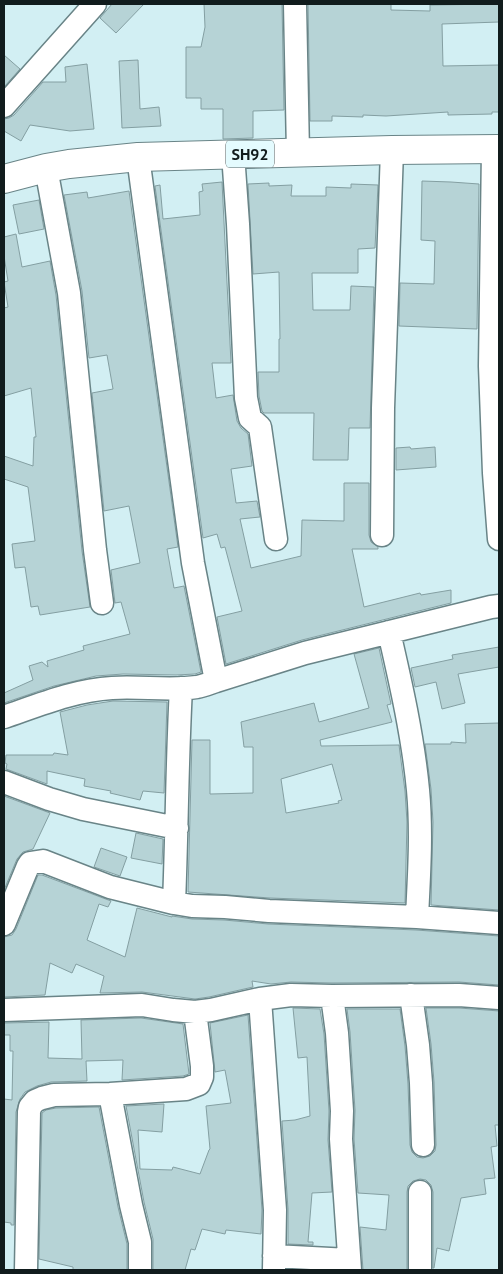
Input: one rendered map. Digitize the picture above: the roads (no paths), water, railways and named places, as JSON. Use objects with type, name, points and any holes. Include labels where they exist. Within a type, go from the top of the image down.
[{"type":"main road","name":"SH92","points":[[4,178],[69,164],[138,157],[496,149]]},
{"type":"street","points":[[4,106],[95,4]]},
{"type":"street","points":[[295,4],[298,153]]},
{"type":"street","points":[[496,149],[490,366],[494,473],[499,539]]},
{"type":"street","points":[[382,535],[383,408],[392,150]]},
{"type":"street","points":[[233,154],[246,398],[250,418],[260,427],[276,539]]},
{"type":"street","points":[[138,157],[193,563],[216,681]]},
{"type":"street","points":[[46,168],[69,293],[102,603]]},
{"type":"street","points":[[4,717],[86,691],[112,688],[199,687],[305,653],[499,606]]},
{"type":"street","points":[[389,632],[405,703],[418,791],[420,834],[417,917]]},
{"type":"street","points":[[174,903],[177,828],[177,749],[181,688]]},
{"type":"street","points":[[4,782],[49,799],[83,809],[177,828]]},
{"type":"street","points":[[4,924],[28,866],[30,863],[43,861],[110,887],[174,903],[269,912],[417,917],[499,923]]},
{"type":"street","points":[[4,1010],[142,1005],[195,1012],[291,995],[459,995],[499,998]]},
{"type":"street","points":[[411,995],[418,1045],[423,1145]]},
{"type":"street","points":[[260,999],[275,1210],[274,1263],[350,1265],[341,1139],[342,1110],[337,1033],[332,996]]},
{"type":"street","points":[[26,1270],[30,1107],[35,1101],[54,1095],[110,1094],[186,1089],[199,1084],[202,1071],[195,1012]]},
{"type":"street","points":[[110,1094],[140,1242],[140,1270]]},
{"type":"street","points":[[420,1192],[420,1270]]}]
